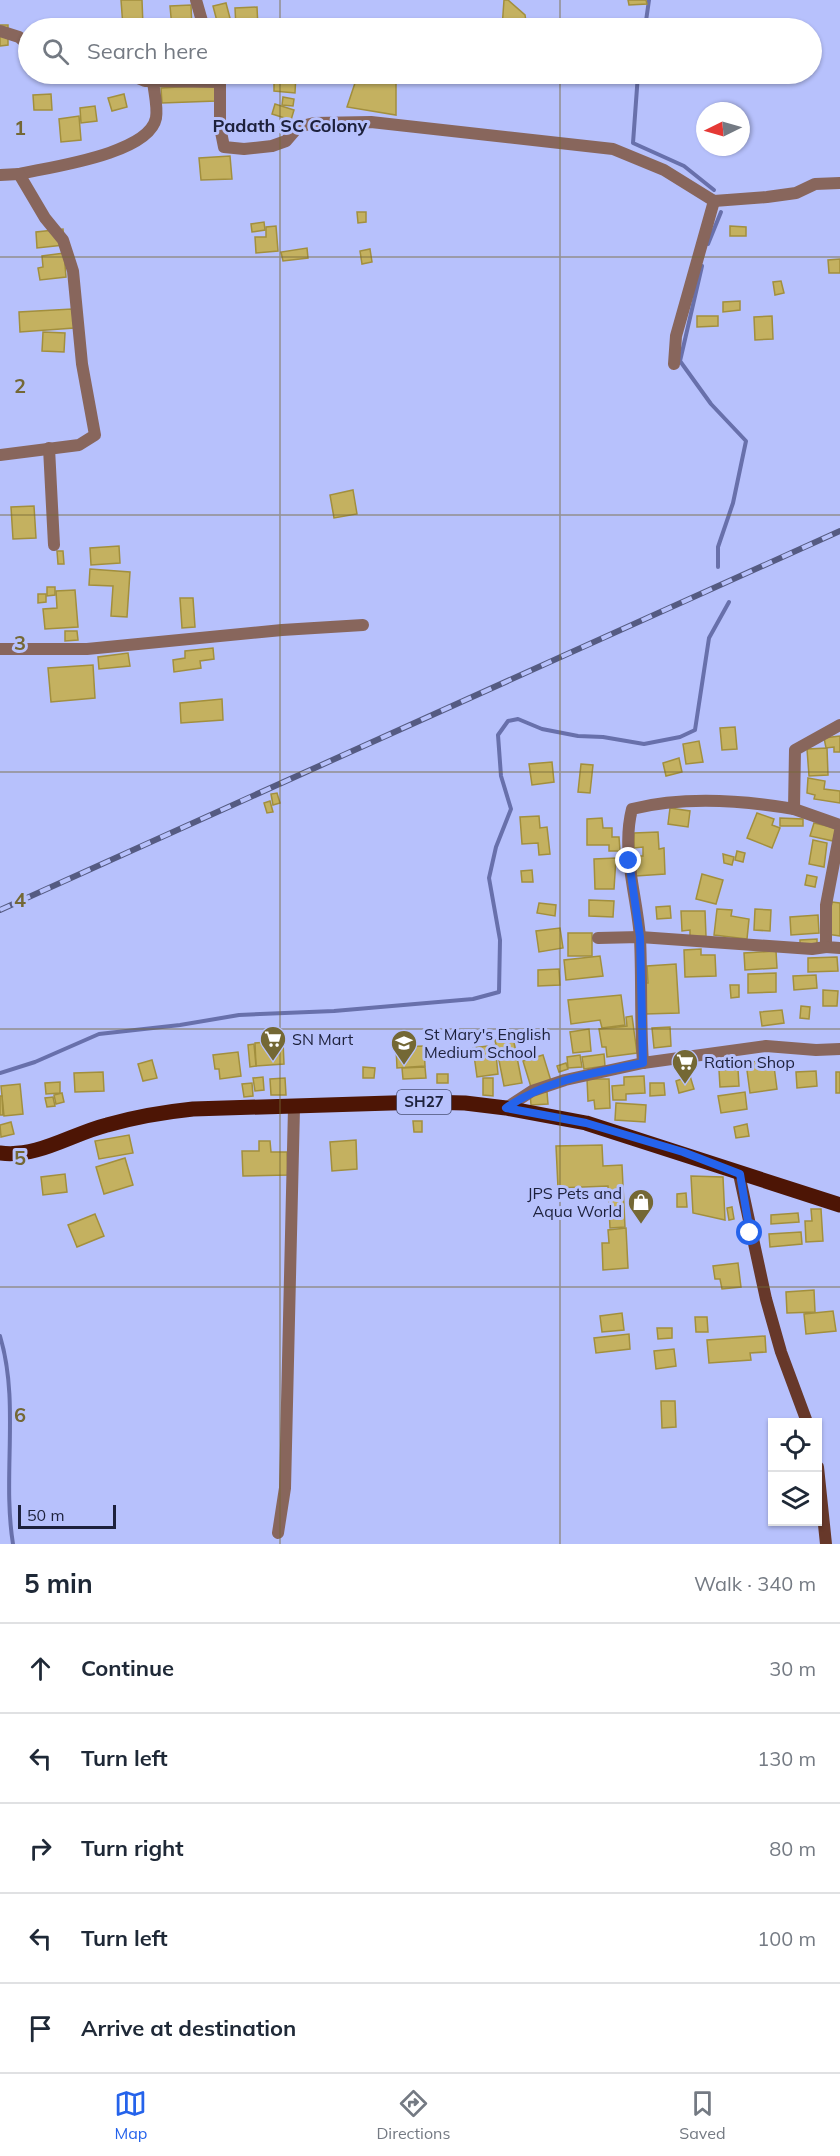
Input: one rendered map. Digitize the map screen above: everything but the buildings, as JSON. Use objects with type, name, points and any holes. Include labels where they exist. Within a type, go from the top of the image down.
[{"type":"main road","name":"SH27","points":[[0,1153],[15,1155],[45,1148],[104,1125],[193,1108],[294,1108],[423,1102],[465,1103],[586,1123],[683,1152],[740,1174],[840,1205]]},
{"type":"street","points":[[196,0],[201,18]]},
{"type":"street","points":[[0,31],[18,38]]},
{"type":"street","points":[[0,175],[19,174],[99,156],[127,146],[147,134],[156,118],[153,84]]},
{"type":"street","points":[[220,84],[220,127],[224,147],[244,149],[272,146],[285,141],[298,127],[314,123],[371,122],[613,148],[664,170],[714,201],[767,197],[796,192],[814,184],[840,183]]},
{"type":"street","points":[[0,455],[79,445],[95,435],[82,364],[73,271],[63,240],[45,218],[19,174]]},
{"type":"street","points":[[674,364],[676,336],[714,201]]},
{"type":"street","points":[[49,448],[54,545]]},
{"type":"street","points":[[0,649],[87,650],[282,630],[363,625]]},
{"type":"street","points":[[794,809],[795,750],[840,724]]},
{"type":"street","points":[[643,1063],[640,937],[629,861],[628,826],[633,809],[652,805],[745,800],[794,809],[840,825]]},
{"type":"street","points":[[826,947],[826,905],[840,831]]},
{"type":"street","points":[[598,938],[640,937],[812,949],[840,948]]},
{"type":"street","points":[[506,1108],[532,1091],[543,1087],[643,1063],[766,1046],[816,1050],[840,1049]]},
{"type":"street","points":[[279,1533],[285,1488],[294,1108]]},
{"type":"street","points":[[740,1174],[766,1299],[781,1352],[806,1418]]},
{"type":"street","points":[[819,1472],[826,1544]]},
{"type":"waterway","points":[[646,18],[649,0]]},
{"type":"waterway","points":[[637,84],[633,143],[684,166],[714,190]]},
{"type":"waterway","points":[[708,244],[721,212]]},
{"type":"waterway","points":[[702,266],[680,361],[711,404],[746,441],[733,503],[718,547],[718,567]]},
{"type":"waterway","points":[[0,1073],[35,1062],[99,1034],[180,1025],[239,1015],[334,1011],[473,999],[499,992],[500,940],[489,878],[496,847],[511,809],[501,776],[498,735],[508,721],[518,719],[542,729],[644,744],[680,737],[695,730],[709,638],[729,602]]},
{"type":"waterway","points":[[0,1336],[9,1387],[9,1492],[13,1544]]},
{"type":"railway","points":[[0,910],[840,531]]},
{"type":"place","name":"SN Mart","points":[[273,1062]]},
{"type":"place","name":"St Mary's English Medium School","points":[[404,1066]]},
{"type":"place","name":"Ration Shop","points":[[685,1085]]},
{"type":"place","name":"JPS Pets and Aqua World","points":[[641,1225]]},
{"type":"district","name":"Padath SC Colony","points":[[290,126]]},
{"type":"route","points":[[629,861],[640,937],[640,1016],[643,1063],[565,1080],[532,1091],[506,1108],[586,1123],[683,1152],[740,1174],[750,1233]]}]
